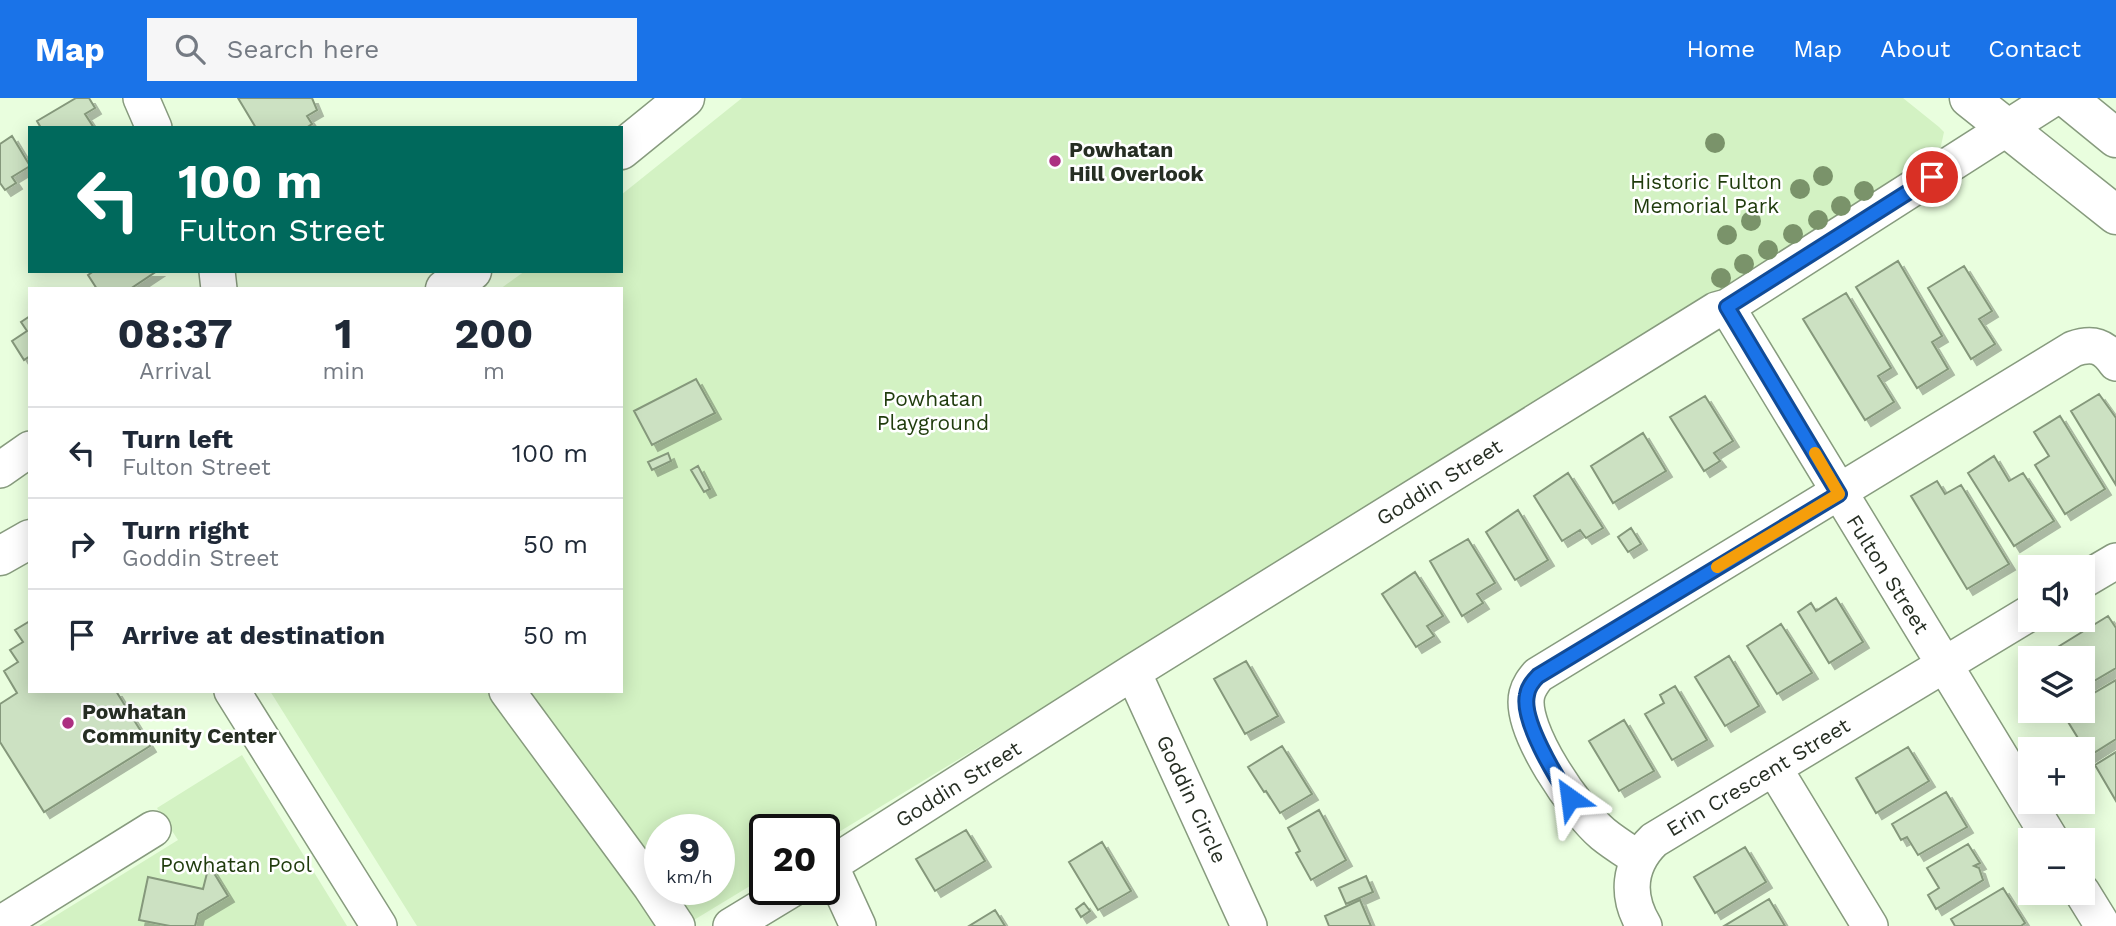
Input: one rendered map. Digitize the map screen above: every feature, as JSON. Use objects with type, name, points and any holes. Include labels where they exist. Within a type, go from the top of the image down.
[{"type":"main road","points":[[623,148],[685,98]]},
{"type":"main road","points":[[1969,98],[2116,215]]},
{"type":"main road","points":[[2067,98],[2116,138]]},
{"type":"main road","points":[[448,287],[469,273]]},
{"type":"main road","points":[[0,556],[28,540]]},
{"type":"street","points":[[141,98],[154,126]]},
{"type":"street","name":"Goddin Street","points":[[840,859],[1716,310],[1727,307],[2054,98]]},
{"type":"street","name":"Fulton Street","points":[[1727,307],[2044,828]]},
{"type":"street","points":[[1644,926],[1632,897],[1631,883],[1639,859],[1604,835],[1570,798],[1556,777],[1536,736],[1528,711],[1526,696],[1531,684],[1549,668],[1839,494],[2073,349],[2086,345],[2099,346],[2108,352],[2116,363]]},
{"type":"street","points":[[0,470],[28,450]]},
{"type":"street","points":[[2095,573],[2116,561]]},
{"type":"street","name":"Erin Crescent Street","points":[[1639,859],[1654,841],[2018,620]]},
{"type":"street","name":"Goddin Circle","points":[[1133,673],[1250,926]]},
{"type":"street","points":[[233,693],[379,926]]},
{"type":"street","points":[[508,693],[677,926]]},
{"type":"street","points":[[1774,768],[1870,926]]},
{"type":"street","points":[[0,924],[153,829]]},
{"type":"street","points":[[840,892],[858,926]]},
{"type":"street","points":[[731,926],[766,905]]},
{"type":"street","points":[[2090,905],[2103,926]]},
{"type":"green space","name":"Powhatan Playground","points":[[742,98],[1903,98],[1944,132],[1939,155],[1674,325],[840,831],[840,814],[749,814],[749,887],[735,895],[735,814],[644,814],[644,905],[719,905],[684,926],[417,926],[271,693],[623,693],[623,287],[503,287],[522,273],[623,273],[623,193]]},
{"type":"green space","name":"Powhatan Pool","points":[[242,755],[347,926],[39,926],[178,840],[157,808]]},
{"type":"building","points":[[76,98],[89,98],[95,108],[85,114],[93,126],[40,126],[37,121]]},
{"type":"building","points":[[238,98],[312,98],[317,110],[307,116],[312,124],[309,126],[255,126]]},
{"type":"building","points":[[12,136],[28,163],[28,167],[12,177],[16,183],[5,190],[0,183],[0,144]]},
{"type":"building","points":[[1898,261],[1942,336],[1932,342],[1948,369],[1917,388],[1856,287]]},
{"type":"building","points":[[1964,266],[1992,311],[1979,319],[1995,344],[1971,359],[1928,288]]},
{"type":"building","points":[[154,273],[133,287],[96,287],[88,275]]},
{"type":"building","points":[[1846,293],[1891,368],[1878,376],[1894,402],[1865,420],[1803,319]]},
{"type":"building","points":[[28,317],[28,357],[24,360],[12,341],[27,331],[21,322]]},
{"type":"building","points":[[696,379],[715,413],[652,445],[634,411]]},
{"type":"building","points":[[2099,394],[2116,418],[2116,485],[2071,411]]},
{"type":"building","points":[[1705,396],[1733,441],[1714,453],[1720,461],[1704,471],[1670,417]]},
{"type":"building","points":[[2060,416],[2105,489],[2065,514],[2035,465],[2049,456],[2034,432]]},
{"type":"building","points":[[1643,433],[1666,471],[1613,503],[1591,466]]},
{"type":"building","points":[[668,453],[671,461],[652,470],[648,462]]},
{"type":"building","points":[[1994,456],[2009,481],[2023,473],[2054,521],[2014,546],[1968,473]]},
{"type":"building","points":[[698,466],[710,489],[704,492],[691,470]]},
{"type":"building","points":[[1568,473],[1603,528],[1586,538],[1580,530],[1562,541],[1534,496]]},
{"type":"building","points":[[1937,481],[1945,494],[1961,485],[2009,564],[1967,589],[1911,496]]},
{"type":"building","points":[[1518,510],[1548,560],[1515,580],[1486,532]]},
{"type":"building","points":[[1631,528],[1641,544],[1628,552],[1618,537]]},
{"type":"building","points":[[1468,539],[1495,583],[1477,594],[1483,603],[1462,616],[1430,561]]},
{"type":"building","points":[[1415,572],[1443,616],[1427,626],[1434,636],[1416,647],[1382,594]]},
{"type":"building","points":[[1836,598],[1863,642],[1829,663],[1798,612],[1811,603],[1816,611]]},
{"type":"building","points":[[2108,616],[2116,628],[2116,668],[2095,680],[2095,646],[2059,646],[2082,632],[2095,632],[2095,624]]},
{"type":"building","name":"Powhatan Community Center","points":[[28,622],[28,693],[117,693],[150,746],[44,812],[0,742],[0,704],[17,693],[4,671],[18,662],[10,650],[23,642],[15,630]]},
{"type":"building","points":[[1781,624],[1812,673],[1777,694],[1747,646]]},
{"type":"building","points":[[1729,656],[1759,706],[1725,726],[1695,677]]},
{"type":"building","points":[[1246,661],[1278,716],[1245,734],[1214,679]]},
{"type":"building","points":[[2116,680],[2116,739],[2095,752],[2095,737],[2077,737],[2069,723],[2095,723],[2095,692]]},
{"type":"building","points":[[1675,686],[1707,740],[1672,760],[1645,714],[1664,703],[1660,695]]},
{"type":"building","points":[[1624,720],[1654,771],[1619,791],[1589,741]]},
{"type":"building","points":[[1282,746],[1312,794],[1280,813],[1248,767]]},
{"type":"building","points":[[1908,747],[1929,781],[1876,813],[1856,778]]},
{"type":"building","points":[[2116,752],[2116,801],[2095,765]]},
{"type":"building","points":[[1946,792],[1967,827],[1918,855],[1907,837],[1901,840],[1892,824]]},
{"type":"building","points":[[1319,810],[1346,860],[1311,880],[1296,853],[1300,851],[1288,828]]},
{"type":"building","points":[[966,830],[985,861],[935,891],[916,859]]},
{"type":"building","points":[[1102,842],[1131,891],[1098,910],[1069,862]]},
{"type":"building","points":[[1968,844],[1980,863],[1974,866],[1979,868],[1983,880],[1936,909],[1928,895],[1939,888],[1927,868]]},
{"type":"building","points":[[1745,847],[1766,882],[1715,913],[1694,877]]},
{"type":"building","points":[[209,865],[228,896],[198,914],[195,926],[170,926],[139,920],[148,877],[203,889]]},
{"type":"building","points":[[1366,876],[1373,892],[1346,904],[1339,888]]},
{"type":"building","points":[[2003,888],[2025,923],[2021,926],[1955,926],[1951,919]]},
{"type":"building","points":[[1769,899],[1785,926],[1724,926]]},
{"type":"building","points":[[1360,900],[1371,926],[1329,926],[1325,916]]},
{"type":"building","points":[[1084,903],[1090,911],[1081,917],[1076,909]]},
{"type":"building","points":[[995,910],[1005,926],[969,926]]},
{"type":"slow traffic","points":[[1717,567],[1839,494],[1815,453]]},
{"type":"place","name":"Powhatan Hill Overlook","points":[[1055,161]]},
{"type":"place","name":"Powhatan Community Center","points":[[68,723]]},
{"type":"route","points":[[1570,798],[1556,777],[1536,736],[1528,711],[1526,696],[1538,676],[1839,494],[1727,307],[1932,177]]},
{"type":"park label","name":"Historic Fulton Memorial Park","points":[[1706,193]]}]
